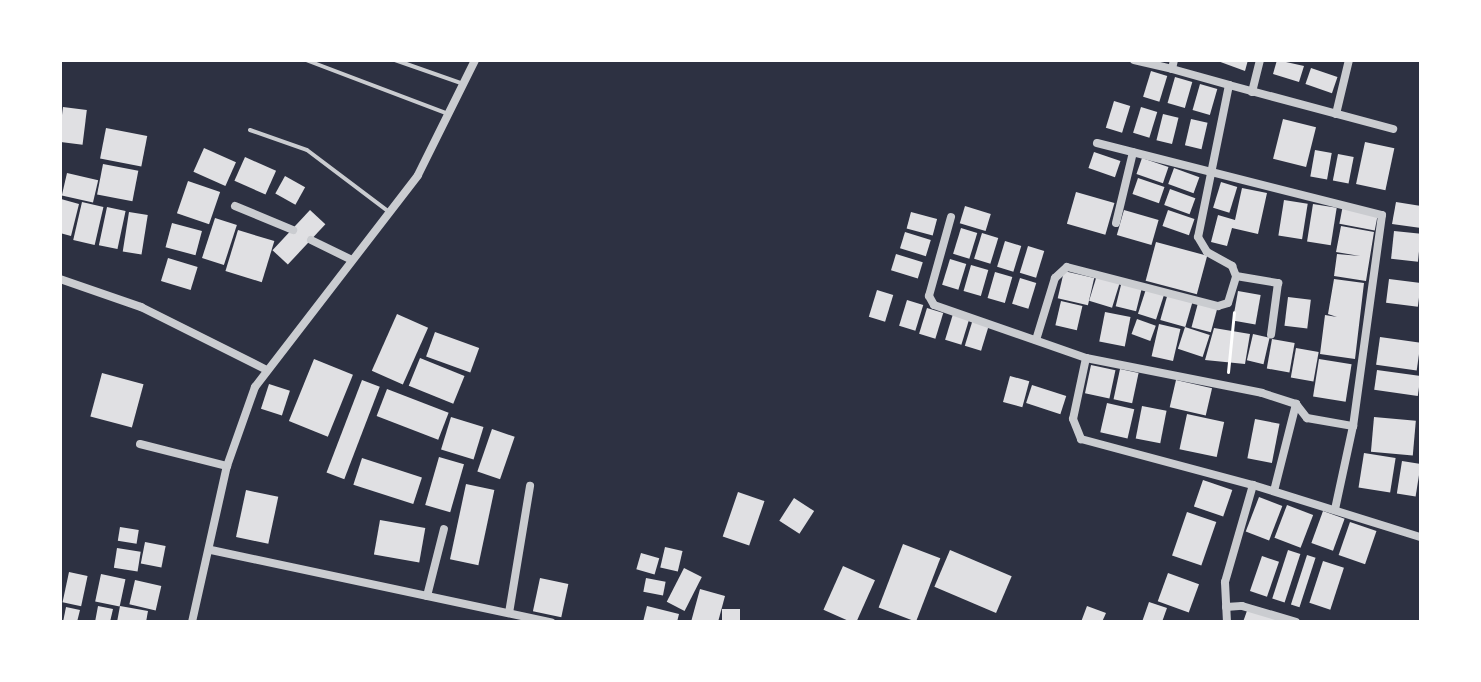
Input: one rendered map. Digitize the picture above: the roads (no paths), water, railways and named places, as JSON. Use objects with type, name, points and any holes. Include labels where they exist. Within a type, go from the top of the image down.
[{"type":"street","points":[[192,622],[211,550],[227,466],[265,369],[418,175],[475,60]]},
{"type":"street","points":[[1134,60],[1173,64],[1252,92],[1393,129]]},
{"type":"street","points":[[1252,92],[1260,60]]},
{"type":"street","points":[[1336,114],[1349,60]]},
{"type":"street","points":[[1036,340],[1055,278],[1067,267],[1218,306],[1228,303],[1236,276],[1232,266],[1207,252],[1198,237],[1229,85]]},
{"type":"street","points":[[1097,143],[1384,218],[1353,426],[1335,509]]},
{"type":"street","points":[[1116,223],[1133,152]]},
{"type":"street","points":[[235,206],[293,230]]},
{"type":"street","points":[[951,217],[930,301],[1086,358],[1296,404],[1307,418],[1353,426]]},
{"type":"street","points":[[311,240],[350,259]]},
{"type":"street","points":[[1236,276],[1278,283],[1271,335]]},
{"type":"street","points":[[60,279],[141,307],[265,369]]},
{"type":"street","points":[[1086,358],[1073,419],[1081,439],[1274,491],[1420,537]]},
{"type":"street","points":[[1274,491],[1296,404]]},
{"type":"street","points":[[140,444],[227,466]]},
{"type":"street","points":[[1227,622],[1228,568],[1253,485]]},
{"type":"street","points":[[509,613],[530,486]]},
{"type":"street","points":[[427,596],[444,529]]},
{"type":"street","points":[[211,550],[551,622]]},
{"type":"street","points":[[1226,607],[1242,606],[1296,622]]},
{"type":"lane","points":[[306,60],[450,115]]},
{"type":"lane","points":[[395,60],[465,85]]},
{"type":"lane","points":[[250,130],[307,150],[390,212]]}]
